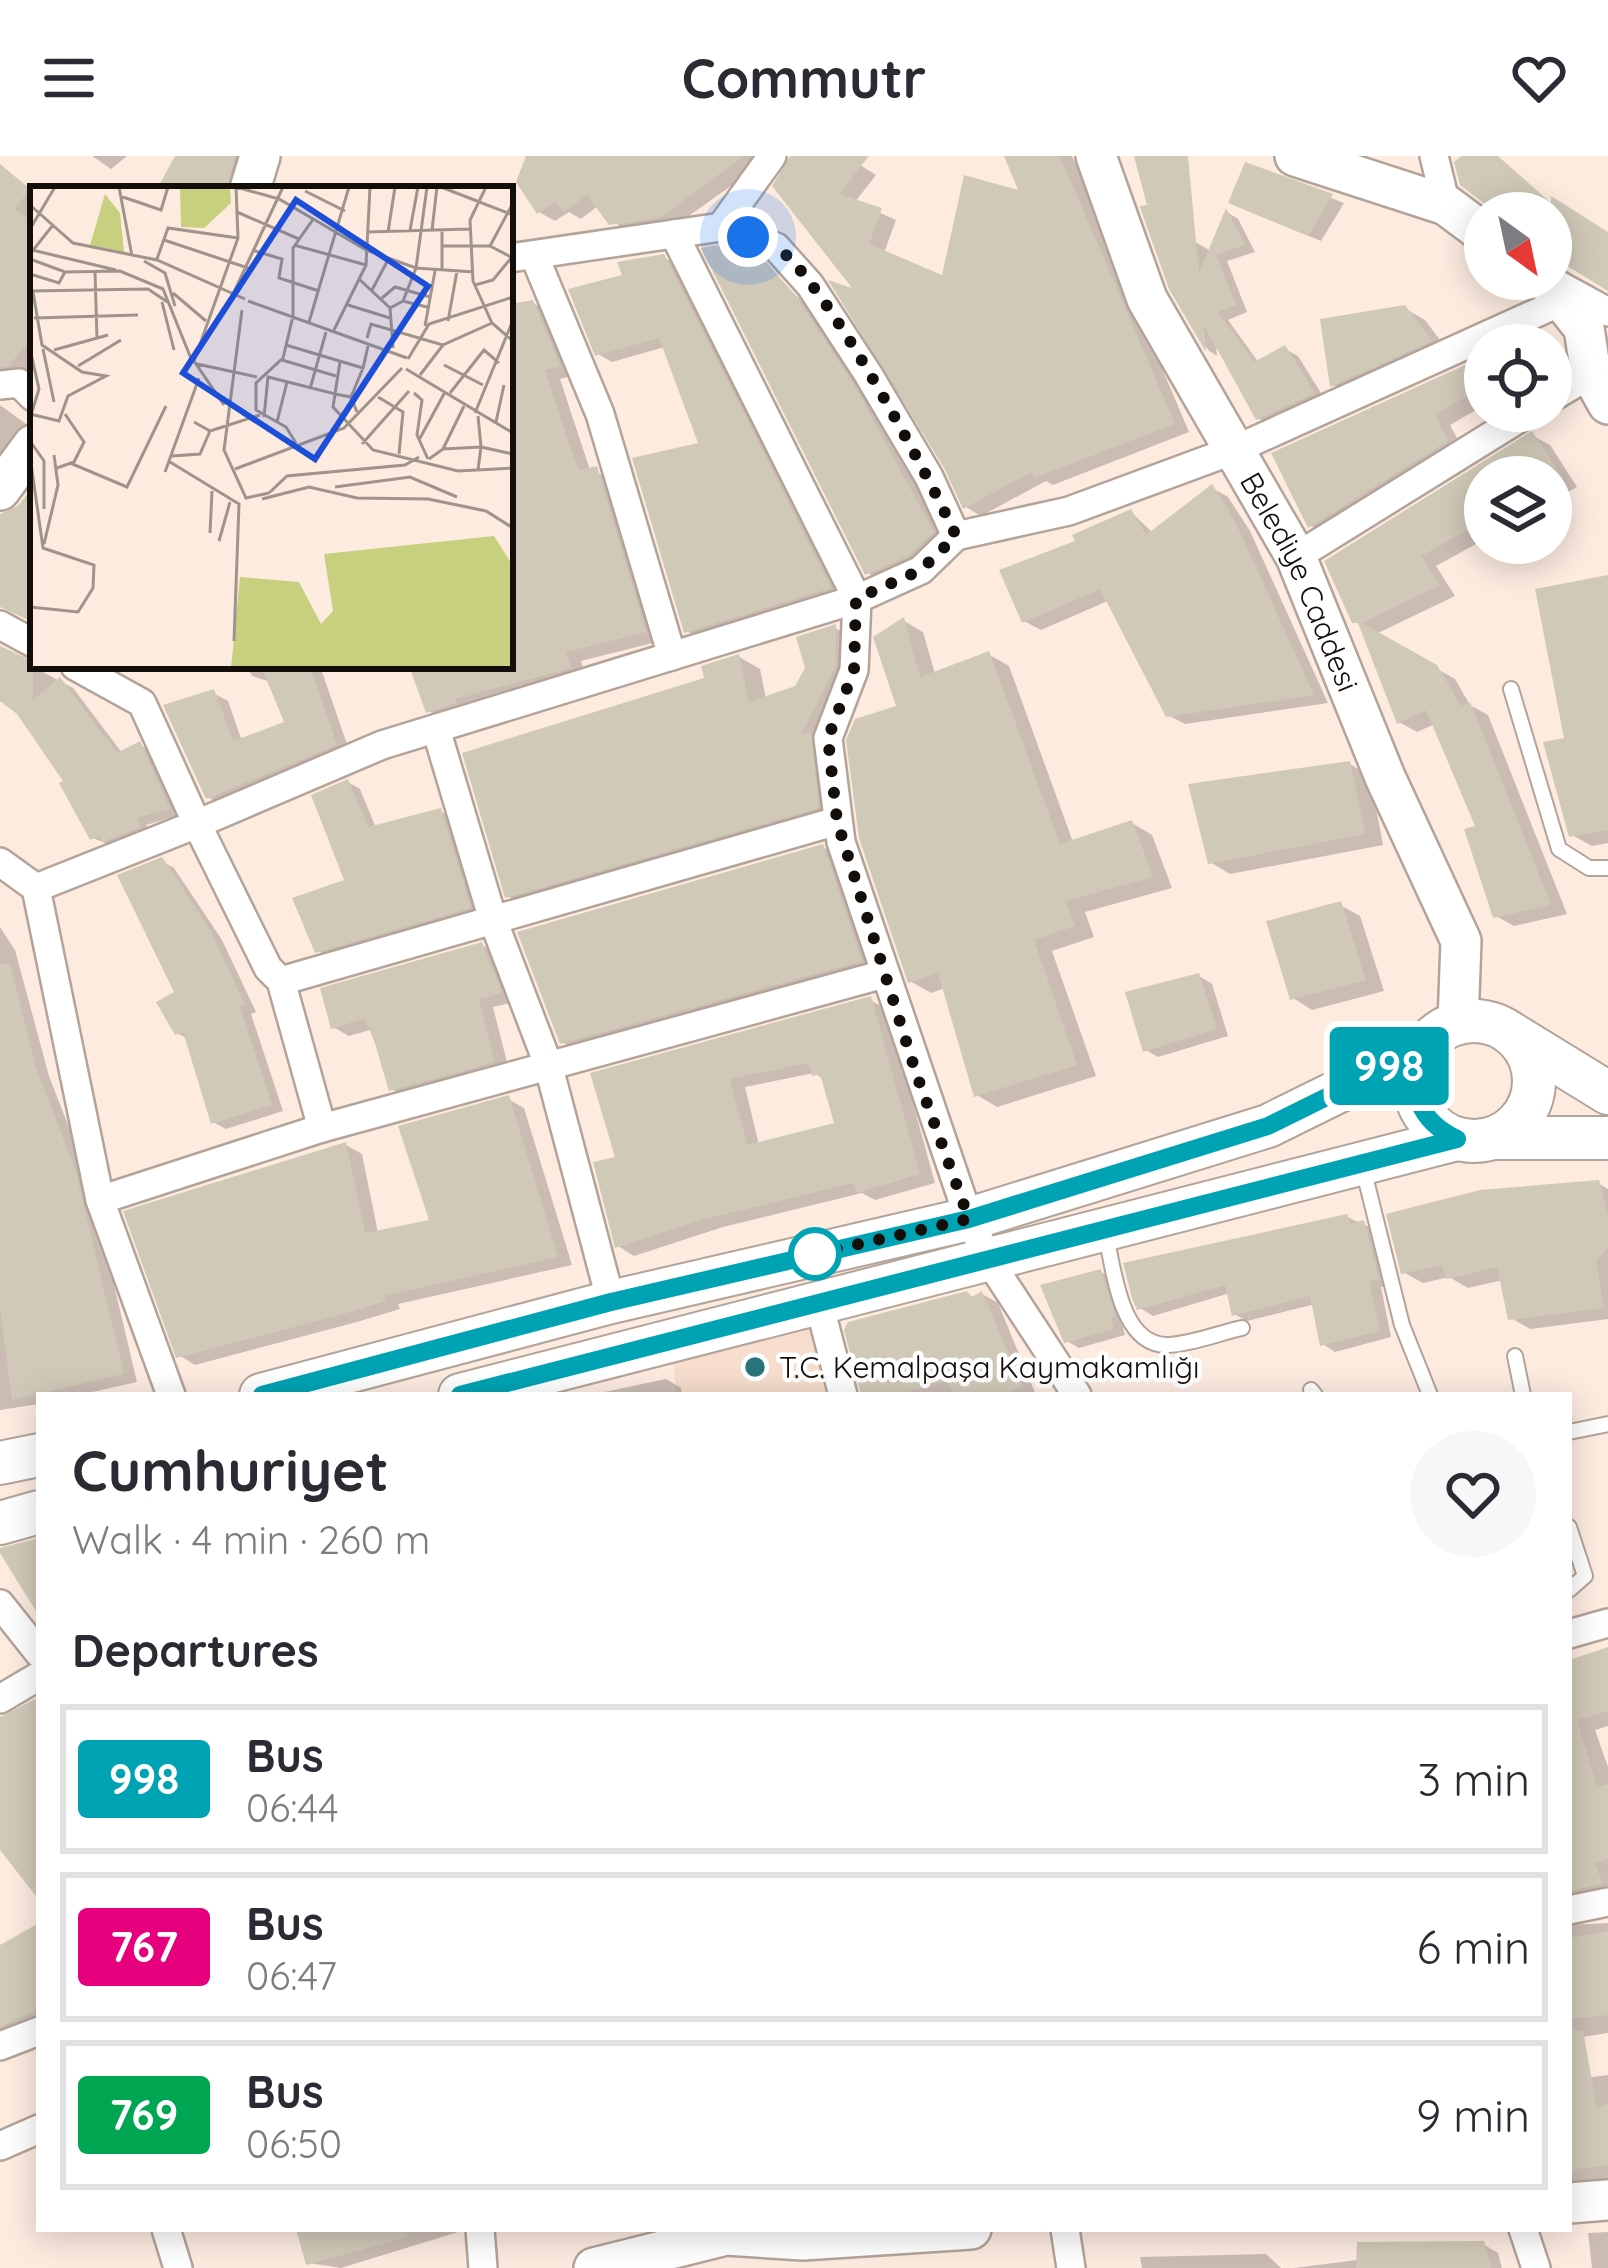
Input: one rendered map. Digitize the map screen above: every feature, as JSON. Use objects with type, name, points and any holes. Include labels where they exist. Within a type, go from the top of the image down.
[{"type":"main road","points":[[251,186],[260,156]]},
{"type":"main road","name":"Belediye Caddesi","points":[[1096,156],[1147,298],[1296,557],[1385,777],[1461,941],[1458,1023]]},
{"type":"main road","points":[[1295,156],[1446,206],[1464,219]]},
{"type":"main road","points":[[1565,300],[1584,328],[1599,389]]},
{"type":"main road","points":[[0,490],[30,450]]},
{"type":"main road","points":[[272,1392],[611,1302],[969,1219],[1268,1126],[1422,1050],[1458,1023],[1502,1028],[1608,1094]]},
{"type":"main road","points":[[1422,1050],[1415,1067],[1418,1103],[1427,1119],[1475,1138],[1524,1114],[1534,1076],[1518,1040],[1502,1028]]},
{"type":"main road","points":[[482,1392],[556,1382],[818,1300],[990,1262],[1362,1163],[1475,1138],[1608,1138]]},
{"type":"main road","points":[[0,1463],[36,1456]]},
{"type":"main road","points":[[0,1523],[36,1513]]},
{"type":"main road","points":[[1572,2203],[1608,2200]]},
{"type":"main road","points":[[594,2268],[732,2244],[925,2232]]},
{"type":"street","points":[[721,227],[772,156]]},
{"type":"street","points":[[1434,156],[1446,206]]},
{"type":"street","points":[[672,656],[600,414],[522,256],[721,227],[776,247],[810,285],[929,477],[956,536]]},
{"type":"street","points":[[674,234],[856,599],[854,670],[828,738],[837,821],[969,1219],[990,1262],[1075,1392]]},
{"type":"street","points":[[1572,295],[1608,313]]},
{"type":"street","points":[[36,888],[382,745],[856,599],[921,570],[956,536],[1069,511],[1234,450],[1533,300]]},
{"type":"street","points":[[1296,557],[1497,432]]},
{"type":"street","points":[[0,625],[30,641]]},
{"type":"street","points":[[80,669],[142,703],[268,968],[281,981],[322,1128]]},
{"type":"street","points":[[436,729],[493,920],[548,1064],[611,1302]]},
{"type":"street","points":[[281,981],[837,821]]},
{"type":"street","points":[[0,862],[36,888],[100,1201],[170,1392]]},
{"type":"street","points":[[100,1201],[322,1128],[884,974]]},
{"type":"street","points":[[818,1300],[842,1392]]},
{"type":"street","points":[[0,1604],[36,1648]]},
{"type":"street","points":[[1572,1633],[1608,1623]]},
{"type":"street","points":[[0,1699],[36,1678]]},
{"type":"street","points":[[1572,1909],[1608,1902]]},
{"type":"street","points":[[0,2046],[36,2032]]},
{"type":"street","points":[[0,2146],[36,2130]]},
{"type":"street","points":[[167,2232],[178,2268]]},
{"type":"street","points":[[480,2232],[483,2268]]},
{"type":"street","points":[[1065,2232],[1071,2268]]},
{"type":"street","points":[[1524,2232],[1536,2268]]},
{"type":"lane","points":[[1511,689],[1558,849],[1589,868],[1608,868]]},
{"type":"lane","points":[[1362,1163],[1402,1324],[1429,1392]]},
{"type":"lane","points":[[1105,1232],[1128,1319],[1143,1339],[1167,1345],[1242,1328]]},
{"type":"lane","points":[[1515,1356],[1522,1392]]},
{"type":"lane","points":[[1572,1431],[1608,1424]]},
{"type":"lane","points":[[1572,1536],[1586,1576],[1572,1588]]},
{"type":"shaded area","name":"T.C. Kemalpaşa Kaymakamlığı","points":[[818,1300],[842,1392],[676,1392],[672,1338]]},
{"type":"building","points":[[175,156],[235,156],[228,186],[159,186]]},
{"type":"building","points":[[526,156],[744,156],[660,218],[609,225],[587,195],[564,212],[555,202],[537,214],[516,182]]},
{"type":"building","points":[[790,156],[869,156],[839,194],[882,208],[869,244],[942,275],[964,175],[1018,190],[1004,156],[1060,156],[1175,424],[1034,478],[1032,472],[963,509],[944,468],[828,280],[852,288],[772,186]]},
{"type":"building","points":[[1134,156],[1188,156],[1199,273],[1226,208],[1245,245],[1216,255],[1236,305],[1218,312],[1254,362],[1285,345],[1315,393],[1256,420],[1204,325],[1206,352],[1169,289],[1140,206],[1147,205]]},
{"type":"building","points":[[1462,156],[1498,156],[1539,192],[1469,192],[1460,185],[1454,162]]},
{"type":"building","points":[[1245,162],[1333,194],[1308,236],[1228,203]]},
{"type":"building","points":[[0,164],[30,189],[15,209],[30,221],[30,341],[8,366],[0,367]]},
{"type":"building","points":[[1572,209],[1608,232],[1608,291],[1572,269]]},
{"type":"building","points":[[719,245],[766,262],[796,296],[853,383],[934,532],[908,556],[865,575],[701,248]]},
{"type":"building","points":[[664,254],[831,588],[684,633],[632,458],[698,443],[659,338],[595,356],[568,289],[622,275],[617,262]]},
{"type":"building","points":[[533,300],[560,366],[545,370],[579,470],[597,466],[646,632],[566,652],[571,668],[455,699],[456,703],[426,713],[410,669],[513,669],[513,303]]},
{"type":"building","points":[[1405,305],[1432,341],[1330,387],[1320,319]]},
{"type":"building","points":[[1464,366],[1464,398],[1435,415],[1448,441],[1308,528],[1271,453]]},
{"type":"building","points":[[1533,432],[1548,456],[1492,456]]},
{"type":"building","points":[[1464,474],[1464,532],[1421,556],[1440,585],[1362,623],[1437,665],[1461,706],[1470,702],[1551,905],[1493,918],[1464,829],[1475,826],[1426,710],[1397,724],[1358,623],[1352,623],[1324,561]]},
{"type":"building","points":[[1212,484],[1234,519],[1314,695],[1166,717],[1100,589],[1022,623],[999,570],[1075,541],[1072,535],[1131,509],[1146,535]]},
{"type":"building","points":[[30,490],[30,621],[0,607],[0,514],[19,505]]},
{"type":"building","points":[[1608,575],[1608,830],[1569,837],[1543,742],[1564,738],[1535,589]]},
{"type":"building","points":[[904,617],[920,677],[989,651],[1060,844],[1132,820],[1153,877],[1066,901],[1075,926],[1034,940],[1077,1065],[974,1097],[938,973],[908,983],[859,838],[846,740],[855,719],[896,706],[873,637]]},
{"type":"building","points":[[836,624],[836,666],[801,735],[811,732],[819,808],[505,898],[462,753],[704,678],[701,666],[739,654],[749,702],[795,686],[805,668],[796,637]]},
{"type":"building","points":[[0,646],[30,660],[33,700],[60,677],[117,753],[140,741],[170,809],[136,818],[141,827],[102,842],[99,836],[90,840],[59,783],[63,781],[17,714],[0,701]]},
{"type":"building","points":[[262,669],[311,669],[337,745],[206,799],[163,705],[214,689],[233,741],[284,722]]},
{"type":"building","points":[[1350,761],[1365,834],[1208,864],[1188,784]]},
{"type":"building","points":[[348,779],[368,827],[441,808],[471,908],[315,953],[292,898],[344,880],[311,795]]},
{"type":"building","points":[[823,844],[862,961],[560,1044],[517,932]]},
{"type":"building","points":[[162,857],[210,930],[245,1005],[240,1007],[272,1105],[211,1124],[183,1032],[175,1035],[156,1002],[174,992],[117,875]]},
{"type":"building","points":[[1341,901],[1366,980],[1290,1000],[1266,921]]},
{"type":"building","points":[[482,942],[502,993],[479,999],[495,1062],[389,1091],[371,1030],[363,1019],[331,1029],[320,988]]},
{"type":"building","points":[[10,963],[35,1065],[75,1169],[124,1374],[12,1400],[0,1307],[0,964]]},
{"type":"building","points":[[1199,973],[1217,1029],[1143,1052],[1125,992]]},
{"type":"building","points":[[871,996],[920,1174],[856,1193],[853,1183],[705,1219],[615,1248],[593,1162],[615,1157],[590,1073]],"holes":[[[808,1063],[812,1076],[820,1074],[834,1123],[747,1145],[730,1079]]]},
{"type":"building","points":[[509,1095],[558,1257],[384,1296],[386,1301],[340,1315],[176,1358],[123,1211],[346,1142],[365,1233],[429,1220],[398,1126]]},
{"type":"building","points":[[1599,1180],[1608,1215],[1608,1247],[1596,1261],[1604,1308],[1508,1320],[1497,1267],[1446,1279],[1442,1265],[1401,1274],[1386,1214],[1480,1190]]},
{"type":"building","points":[[1347,1214],[1350,1224],[1364,1220],[1379,1279],[1369,1281],[1380,1331],[1320,1346],[1310,1296],[1232,1316],[1225,1285],[1137,1310],[1123,1263]]},
{"type":"building","points":[[1101,1269],[1116,1317],[1111,1318],[1114,1329],[1064,1343],[1040,1285]]},
{"type":"building","points":[[982,1291],[1022,1386],[1009,1392],[953,1392],[947,1380],[907,1392],[860,1392],[844,1330],[848,1322]]},
{"type":"building","points":[[36,1539],[36,1611],[0,1553],[0,1548]]},
{"type":"building","points":[[1608,1647],[1608,1711],[1577,1720],[1597,1787],[1608,1784],[1608,1859],[1595,1863],[1602,1883],[1572,1891],[1572,1659]]},
{"type":"building","points":[[36,1699],[36,1896],[0,1850],[0,1717]]},
{"type":"building","points":[[36,1925],[36,2010],[0,2027],[0,1945]]},
{"type":"building","points":[[1608,1931],[1608,2015],[1572,2019],[1572,1937]]},
{"type":"building","points":[[1583,2030],[1597,2110],[1608,2103],[1608,2165],[1572,2170],[1572,2031]]},
{"type":"building","points":[[297,2232],[407,2232],[408,2237],[306,2265]]},
{"type":"building","points":[[1484,2241],[1491,2268],[1356,2268],[1357,2242]]},
{"type":"bus line","name":"998","points":[[273,1392],[611,1302],[969,1219],[1268,1126],[1422,1050],[1415,1067],[1418,1103],[1427,1119],[1457,1139],[471,1392]]},
{"type":"place","name":"T.C. Kemalpaşa Kaymakamlığı","points":[[755,1367]]},
{"type":"route","points":[[748,237],[776,247],[810,285],[929,477],[956,536],[921,570],[856,599],[854,670],[828,738],[841,842],[969,1219],[815,1254]]}]
